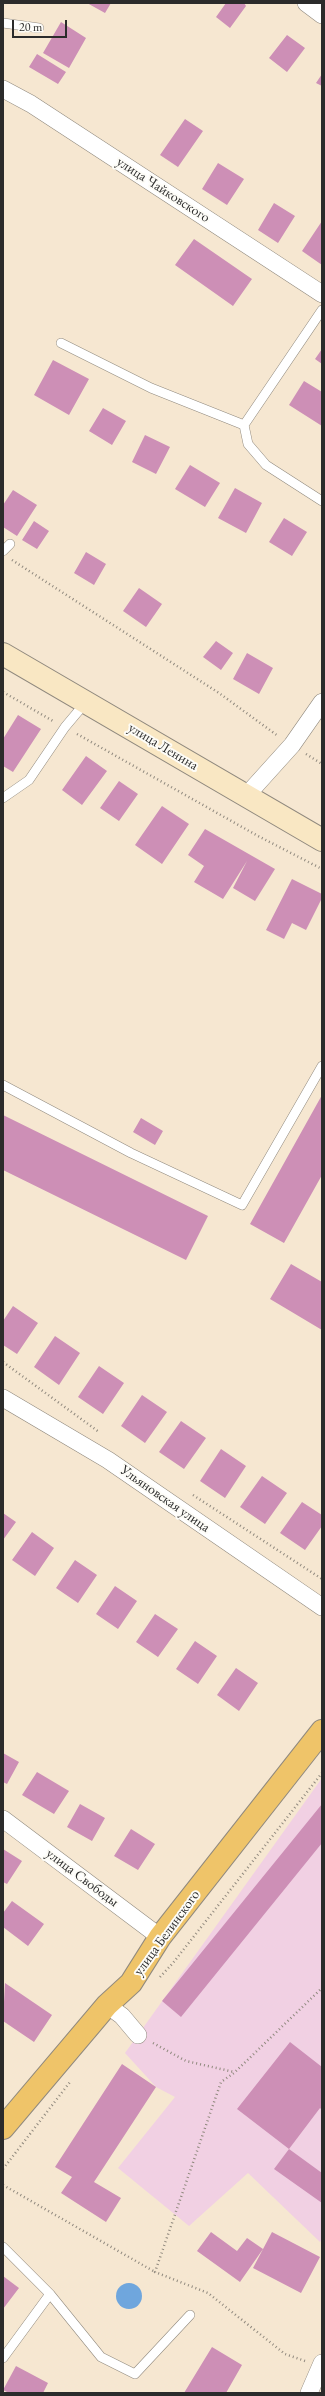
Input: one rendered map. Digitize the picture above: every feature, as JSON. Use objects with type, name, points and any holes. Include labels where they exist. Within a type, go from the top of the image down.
[{"type":"main road","name":"улица Ленина","points":[[3,654],[322,840]]},
{"type":"main road","name":"улица Белинского","points":[[3,2128],[107,2005],[131,1983],[160,1937],[322,1731]]},
{"type":"street","points":[[306,3],[322,15]]},
{"type":"street","name":"улица Чайковского","points":[[3,89],[31,104],[322,294]]},
{"type":"street","points":[[246,796],[292,745],[322,702]]},
{"type":"street","name":"Ульяновская улица","points":[[3,1398],[108,1460],[322,1607]]},
{"type":"street","name":"улица Свободы","points":[[3,1819],[160,1937]]},
{"type":"street","points":[[107,2005],[122,2016],[138,2035]]},
{"type":"street","points":[[309,2393],[322,2365]]},
{"type":"lane","points":[[3,23],[39,28]]},
{"type":"lane","points":[[322,310],[244,425],[248,444],[266,465],[322,501]]},
{"type":"lane","points":[[61,343],[150,388],[244,425]]},
{"type":"lane","points":[[6,555],[10,544]]},
{"type":"lane","points":[[3,798],[29,780],[65,727],[87,702]]},
{"type":"lane","points":[[3,1085],[131,1153],[242,1205],[322,1066]]},
{"type":"lane","points":[[3,2248],[50,2294],[101,2357],[134,2374],[190,2315]]},
{"type":"lane","points":[[3,2358],[50,2294]]},
{"type":"path","points":[[6,555],[219,693],[292,745],[322,764]]},
{"type":"path","points":[[3,692],[251,832],[322,869]]},
{"type":"path","points":[[3,1362],[104,1436]]},
{"type":"path","points":[[190,1493],[322,1579]]},
{"type":"path","points":[[155,2272],[221,2082],[234,2073],[322,1988]]},
{"type":"path","points":[[138,2035],[186,2061],[234,2073]]},
{"type":"path","points":[[3,2185],[155,2272],[208,2293],[285,2354],[322,2365]]},
{"type":"shaded area","points":[[322,1778],[322,2239],[320,2242],[248,2173],[189,2226],[118,2168],[175,2097],[156,2087],[125,2053]]},
{"type":"water","points":[[129,2283],[138,2287],[142,2296],[138,2305],[129,2309],[120,2305],[116,2296],[120,2287]]},
{"type":"building","points":[[87,3],[111,3],[105,13]]},
{"type":"building","points":[[226,3],[244,3],[246,6],[230,28],[216,17]]},
{"type":"building","points":[[61,22],[86,38],[69,68],[43,53]]},
{"type":"building","points":[[287,35],[305,48],[287,72],[269,58]]},
{"type":"building","points":[[37,54],[66,72],[58,84],[29,67]]},
{"type":"building","points":[[322,74],[322,86],[316,83]]},
{"type":"building","points":[[185,119],[203,131],[178,167],[160,155]]},
{"type":"building","points":[[218,163],[244,179],[227,205],[202,189]]},
{"type":"building","points":[[274,203],[295,216],[278,243],[258,230]]},
{"type":"building","points":[[322,221],[322,265],[302,251]]},
{"type":"building","points":[[194,239],[252,279],[233,306],[175,265]]},
{"type":"building","points":[[322,349],[322,364],[315,359]]},
{"type":"building","points":[[53,360],[89,379],[69,415],[34,395]]},
{"type":"building","points":[[304,381],[322,392],[322,426],[289,405]]},
{"type":"building","points":[[103,408],[126,421],[112,445],[89,431]]},
{"type":"building","points":[[145,435],[170,447],[156,474],[132,462]]},
{"type":"building","points":[[190,465],[220,483],[205,507],[175,489]]},
{"type":"building","points":[[235,488],[262,503],[246,533],[218,518]]},
{"type":"building","points":[[13,490],[37,505],[17,536],[3,527],[3,505]]},
{"type":"building","points":[[284,518],[307,532],[292,556],[269,542]]},
{"type":"building","points":[[34,521],[49,531],[37,549],[22,540]]},
{"type":"building","points":[[86,552],[106,564],[94,585],[74,573]]},
{"type":"building","points":[[139,588],[162,604],[146,627],[123,611]]},
{"type":"building","points":[[216,641],[233,653],[221,670],[203,657]]},
{"type":"building","points":[[247,653],[273,668],[259,694],[233,679]]},
{"type":"building","points":[[18,715],[41,729],[13,772],[3,766],[3,739]]},
{"type":"building","points":[[86,756],[107,771],[82,805],[62,790]]},
{"type":"building","points":[[119,781],[138,794],[119,821],[100,808]]},
{"type":"building","points":[[162,806],[189,824],[162,864],[135,845]]},
{"type":"building","points":[[205,829],[275,869],[255,901],[233,888],[247,861],[223,899],[194,882],[204,866],[188,855]]},
{"type":"building","points":[[292,879],[322,894],[322,898],[306,930],[292,923],[284,939],[266,930]]},
{"type":"building","points":[[322,1095],[322,1175],[284,1243],[250,1224]]},
{"type":"building","points":[[3,1115],[208,1216],[186,1260],[3,1170]]},
{"type":"building","points":[[141,1118],[163,1131],[155,1145],[133,1132]]},
{"type":"building","points":[[291,1264],[322,1282],[322,1330],[270,1299]]},
{"type":"building","points":[[13,1306],[38,1323],[17,1354],[3,1345],[3,1321]]},
{"type":"building","points":[[55,1336],[80,1353],[59,1385],[34,1367]]},
{"type":"building","points":[[99,1366],[124,1383],[103,1414],[78,1397]]},
{"type":"building","points":[[142,1395],[167,1412],[145,1443],[121,1426]]},
{"type":"building","points":[[181,1421],[206,1438],[184,1469],[159,1452]]},
{"type":"building","points":[[221,1449],[246,1466],[225,1498],[200,1481]]},
{"type":"building","points":[[262,1476],[287,1493],[265,1524],[240,1507]]},
{"type":"building","points":[[302,1502],[322,1515],[322,1526],[305,1550],[280,1533]]},
{"type":"building","points":[[3,1513],[16,1522],[3,1540]]},
{"type":"building","points":[[32,1532],[54,1548],[35,1576],[12,1560]]},
{"type":"building","points":[[75,1560],[97,1575],[78,1603],[56,1588]]},
{"type":"building","points":[[115,1586],[137,1601],[118,1629],[96,1614]]},
{"type":"building","points":[[155,1614],[178,1629],[158,1657],[136,1642]]},
{"type":"building","points":[[195,1641],[217,1656],[198,1684],[176,1669]]},
{"type":"building","points":[[236,1668],[258,1683],[239,1711],[217,1695]]},
{"type":"building","points":[[3,1753],[19,1762],[7,1784],[3,1782]]},
{"type":"building","points":[[37,1772],[69,1791],[54,1814],[22,1795]]},
{"type":"building","points":[[80,1804],[105,1818],[92,1841],[67,1827]]},
{"type":"building","points":[[322,1804],[322,1843],[181,2017],[162,2001]]},
{"type":"building","points":[[131,1829],[155,1844],[138,1870],[114,1856]]},
{"type":"building","points":[[3,1849],[22,1861],[7,1884],[3,1882]]},
{"type":"building","points":[[12,1901],[44,1924],[28,1946],[3,1927],[3,1913]]},
{"type":"building","points":[[5,1983],[52,2015],[34,2042],[3,2021]]},
{"type":"building","points":[[290,2042],[322,2067],[322,2110],[320,2108],[289,2149],[237,2109]]},
{"type":"building","points":[[122,2064],[156,2087],[94,2182],[121,2198],[106,2222],[61,2193],[72,2177],[55,2167]]},
{"type":"building","points":[[289,2149],[322,2173],[322,2203],[274,2169]]},
{"type":"building","points":[[211,2232],[237,2251],[247,2238],[263,2249],[240,2282],[197,2251]]},
{"type":"building","points":[[272,2232],[320,2257],[301,2293],[253,2268]]},
{"type":"building","points":[[3,2276],[19,2288],[3,2309]]},
{"type":"building","points":[[212,2347],[242,2365],[226,2393],[184,2393]]},
{"type":"building","points":[[16,2366],[48,2383],[43,2393],[9,2393],[3,2390]]}]
